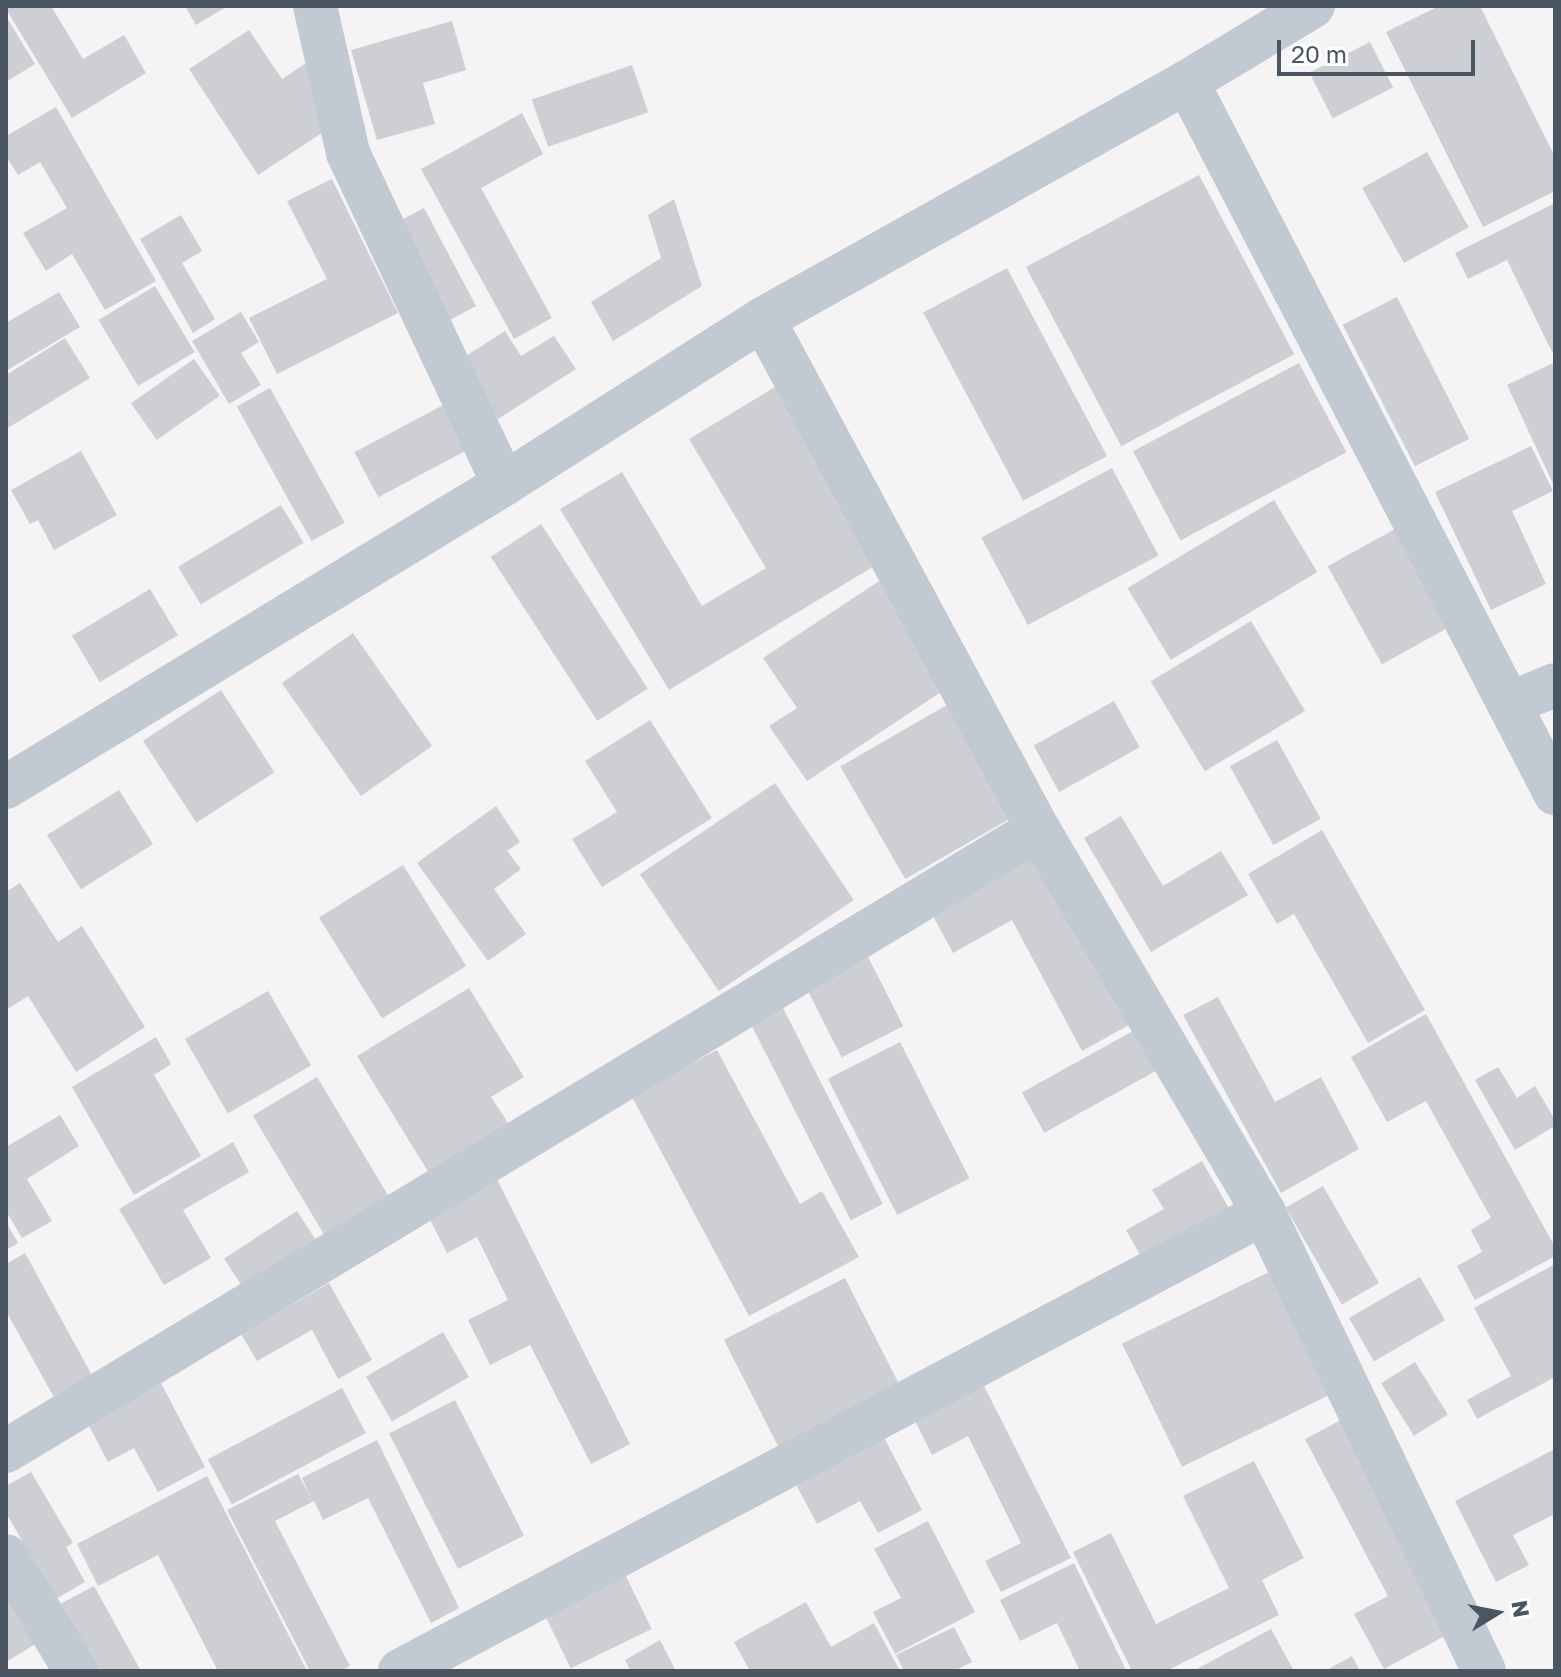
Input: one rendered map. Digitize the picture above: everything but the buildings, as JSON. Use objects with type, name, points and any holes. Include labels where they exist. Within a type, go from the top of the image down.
[{"type":"street","points":[[315,6],[348,153],[504,484]]},
{"type":"street","points":[[6,787],[504,484],[763,319],[1187,82],[1313,6]]},
{"type":"street","points":[[1187,82],[1555,793]]},
{"type":"street","points":[[763,319],[1038,829],[1264,1213],[1484,1671]]},
{"type":"street","points":[[1509,704],[1555,685]]},
{"type":"street","points":[[6,1451],[1038,829]]},
{"type":"street","points":[[400,1671],[1264,1213]]},
{"type":"street","points":[[6,1556],[76,1671]]}]
